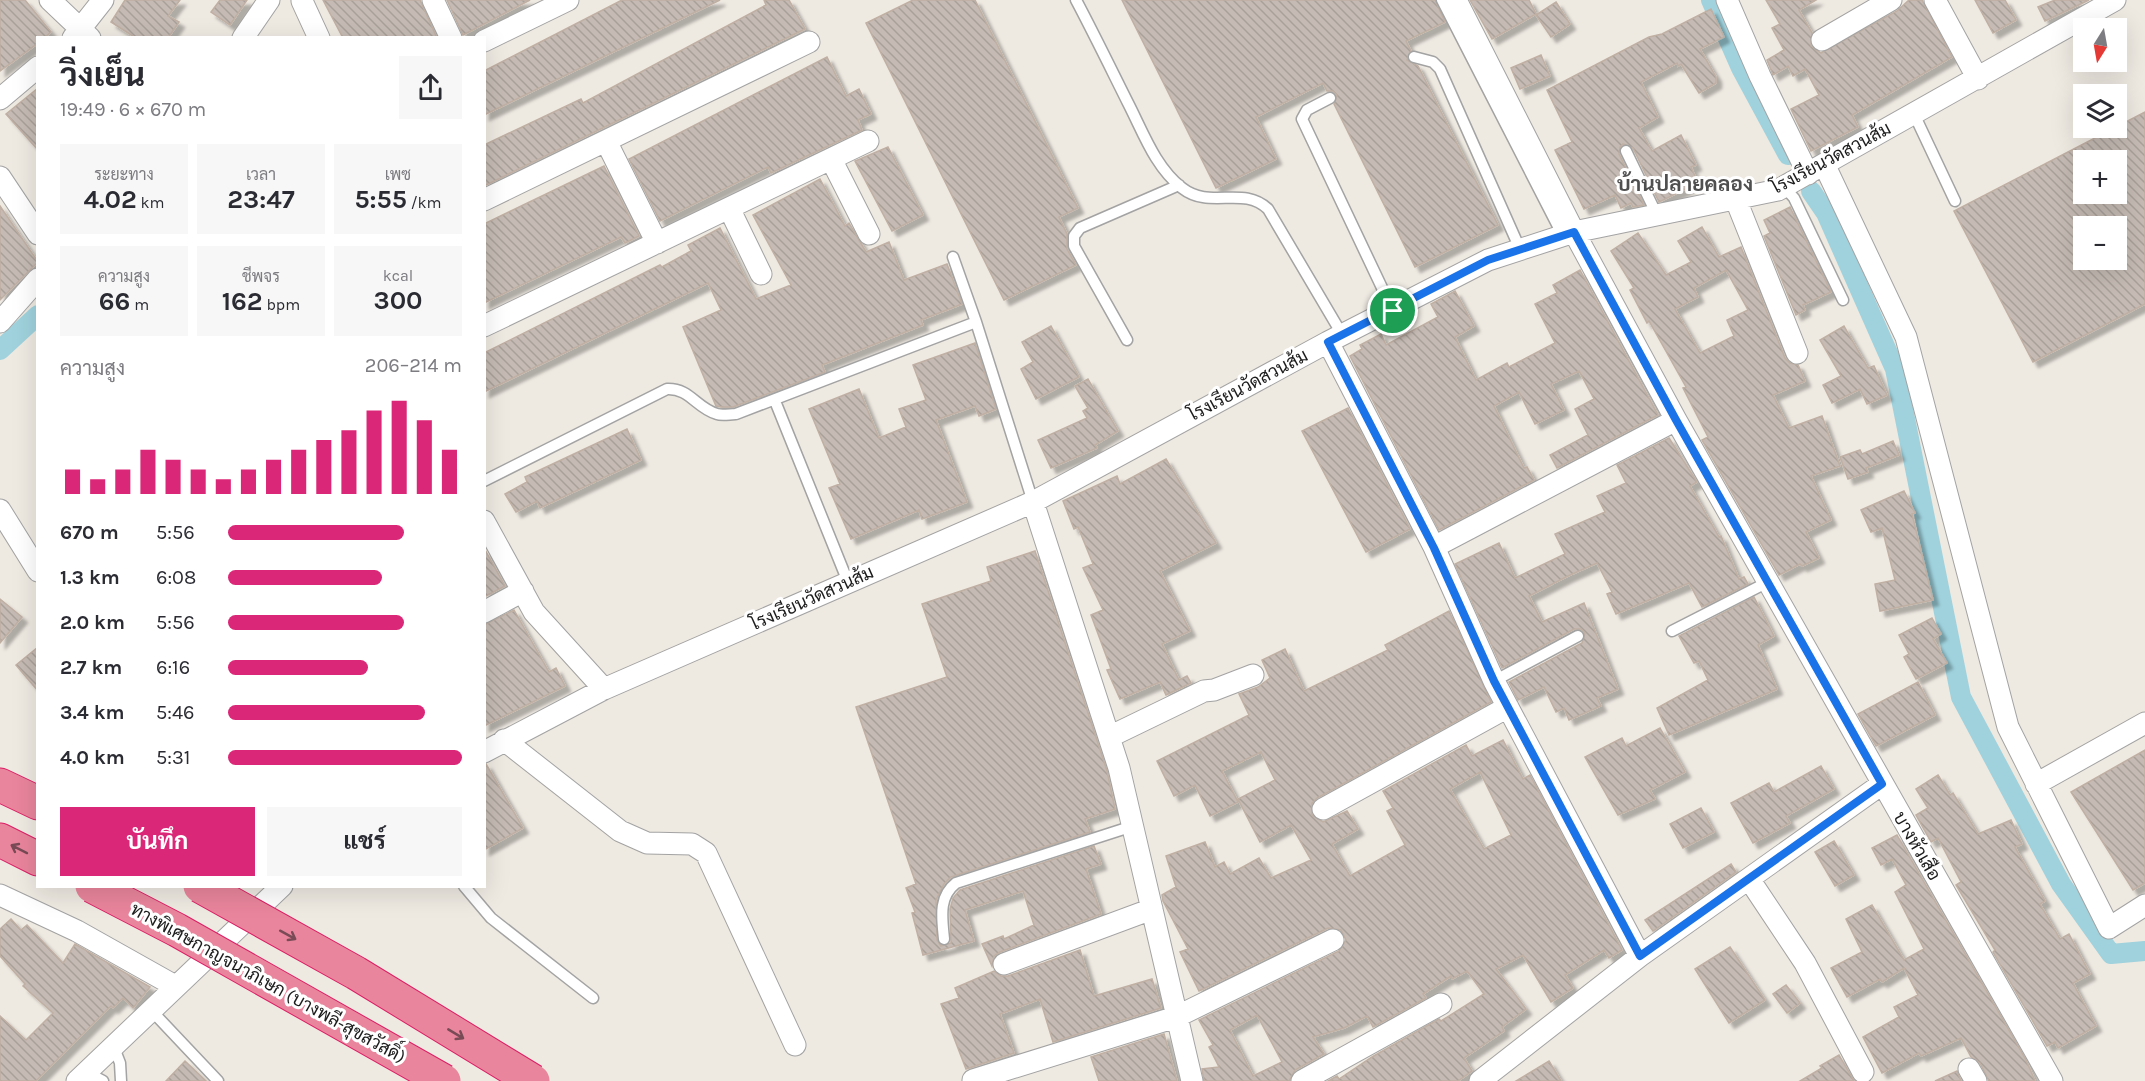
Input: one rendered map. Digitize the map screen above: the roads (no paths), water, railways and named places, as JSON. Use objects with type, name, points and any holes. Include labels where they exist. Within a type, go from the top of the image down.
[{"type":"highway","points":[[0,784],[36,802]]},
{"type":"highway","points":[[0,840],[36,858]]},
{"type":"highway","name":"ทางพิเศษกาญจนาภิเษก (บางพลี-สุขสวัสดิ์)","points":[[96,888],[177,930],[444,1081]]},
{"type":"highway","points":[[204,888],[356,973],[533,1081]]},
{"type":"street","points":[[50,0],[81,35],[103,0]]},
{"type":"street","points":[[244,36],[269,0]]},
{"type":"street","points":[[433,0],[450,36]]},
{"type":"street","points":[[486,40],[567,0]]},
{"type":"street","name":"บางหัวเสือ","points":[[1456,0],[1569,234],[2052,1081]]},
{"type":"street","points":[[1727,0],[1760,76],[1816,169],[1906,337],[2008,727],[2109,928],[2139,915]]},
{"type":"street","points":[[1822,40],[1891,0]]},
{"type":"street","points":[[1935,0],[1978,79]]},
{"type":"street","name":"โรงเรียนวัดสวนส้ม","points":[[486,751],[604,689],[1033,502],[1335,339],[1488,260],[1569,234],[1736,200],[1784,187],[1978,79],[2087,7],[2115,0]]},
{"type":"street","points":[[302,1],[318,36]]},
{"type":"street","points":[[486,199],[809,42]]},
{"type":"street","points":[[0,99],[36,69]]},
{"type":"street","points":[[606,141],[657,243]]},
{"type":"street","points":[[486,325],[868,141]]},
{"type":"street","points":[[831,159],[869,234]]},
{"type":"street","points":[[0,177],[36,226]]},
{"type":"street","points":[[1736,200],[1797,353]]},
{"type":"street","points":[[729,208],[761,274]]},
{"type":"street","points":[[0,322],[36,281]]},
{"type":"street","points":[[1335,339],[1494,681],[1640,956]]},
{"type":"street","points":[[1434,548],[1676,420]]},
{"type":"street","points":[[1033,502],[1109,737],[1192,1081]]},
{"type":"street","points":[[0,510],[36,568]]},
{"type":"street","points":[[486,525],[534,612],[604,689]]},
{"type":"street","points":[[486,611],[523,591]]},
{"type":"street","points":[[1109,737],[1204,691],[1214,690],[1254,675]]},
{"type":"street","points":[[1323,809],[1508,707]]},
{"type":"street","points":[[2036,784],[2145,723]]},
{"type":"street","points":[[504,740],[620,831],[647,843],[692,844],[706,853],[795,1045]]},
{"type":"street","points":[[1480,1081],[1640,956],[1882,784]]},
{"type":"street","points":[[1749,879],[1805,963],[1863,1072]]},
{"type":"street","points":[[88,1078],[113,1045],[280,888]]},
{"type":"street","points":[[0,895],[77,931],[175,986]]},
{"type":"street","points":[[1004,964],[1152,909]]},
{"type":"street","points":[[973,1080],[1176,1017],[1333,940]]},
{"type":"street","points":[[1302,1081],[1441,1004]]},
{"type":"lane","points":[[1076,0],[1159,164],[1179,185],[1203,197],[1223,200],[1247,196],[1258,200],[1268,209],[1335,339]]},
{"type":"lane","points":[[1442,0],[1569,234]]},
{"type":"lane","points":[[1414,57],[1433,62],[1440,69],[1520,249]]},
{"type":"lane","points":[[1330,98],[1307,110],[1302,119],[1393,311]]},
{"type":"lane","points":[[1914,114],[1955,201]]},
{"type":"lane","points":[[1626,151],[1657,215]]},
{"type":"lane","points":[[1126,340],[1074,246],[1074,236],[1080,228],[1179,185]]},
{"type":"lane","points":[[1784,187],[1794,198],[1843,300]]},
{"type":"lane","points":[[953,256],[1033,502]]},
{"type":"lane","points":[[486,480],[668,389],[679,388],[718,415],[736,414],[775,401],[976,322]]},
{"type":"lane","points":[[775,401],[848,582]]},
{"type":"lane","points":[[1672,631],[1768,582]]},
{"type":"lane","points":[[1494,681],[1578,636]]},
{"type":"lane","points":[[944,939],[942,909],[948,889],[956,883],[1132,826]]},
{"type":"lane","points":[[466,888],[491,918],[593,998]]},
{"type":"lane","points":[[150,1009],[218,1081]]},
{"type":"lane","points":[[113,1045],[120,1063],[122,1081]]},
{"type":"waterway","points":[[1711,0],[1741,68],[1788,155]]},
{"type":"waterway","points":[[1811,191],[1826,213],[1895,369],[1961,697],[2061,884],[2111,954],[2145,951]]},
{"type":"waterway","points":[[0,350],[36,317]]},
{"type":"district","name":"บ้านปลายคลอง","points":[[1685,184]]}]
